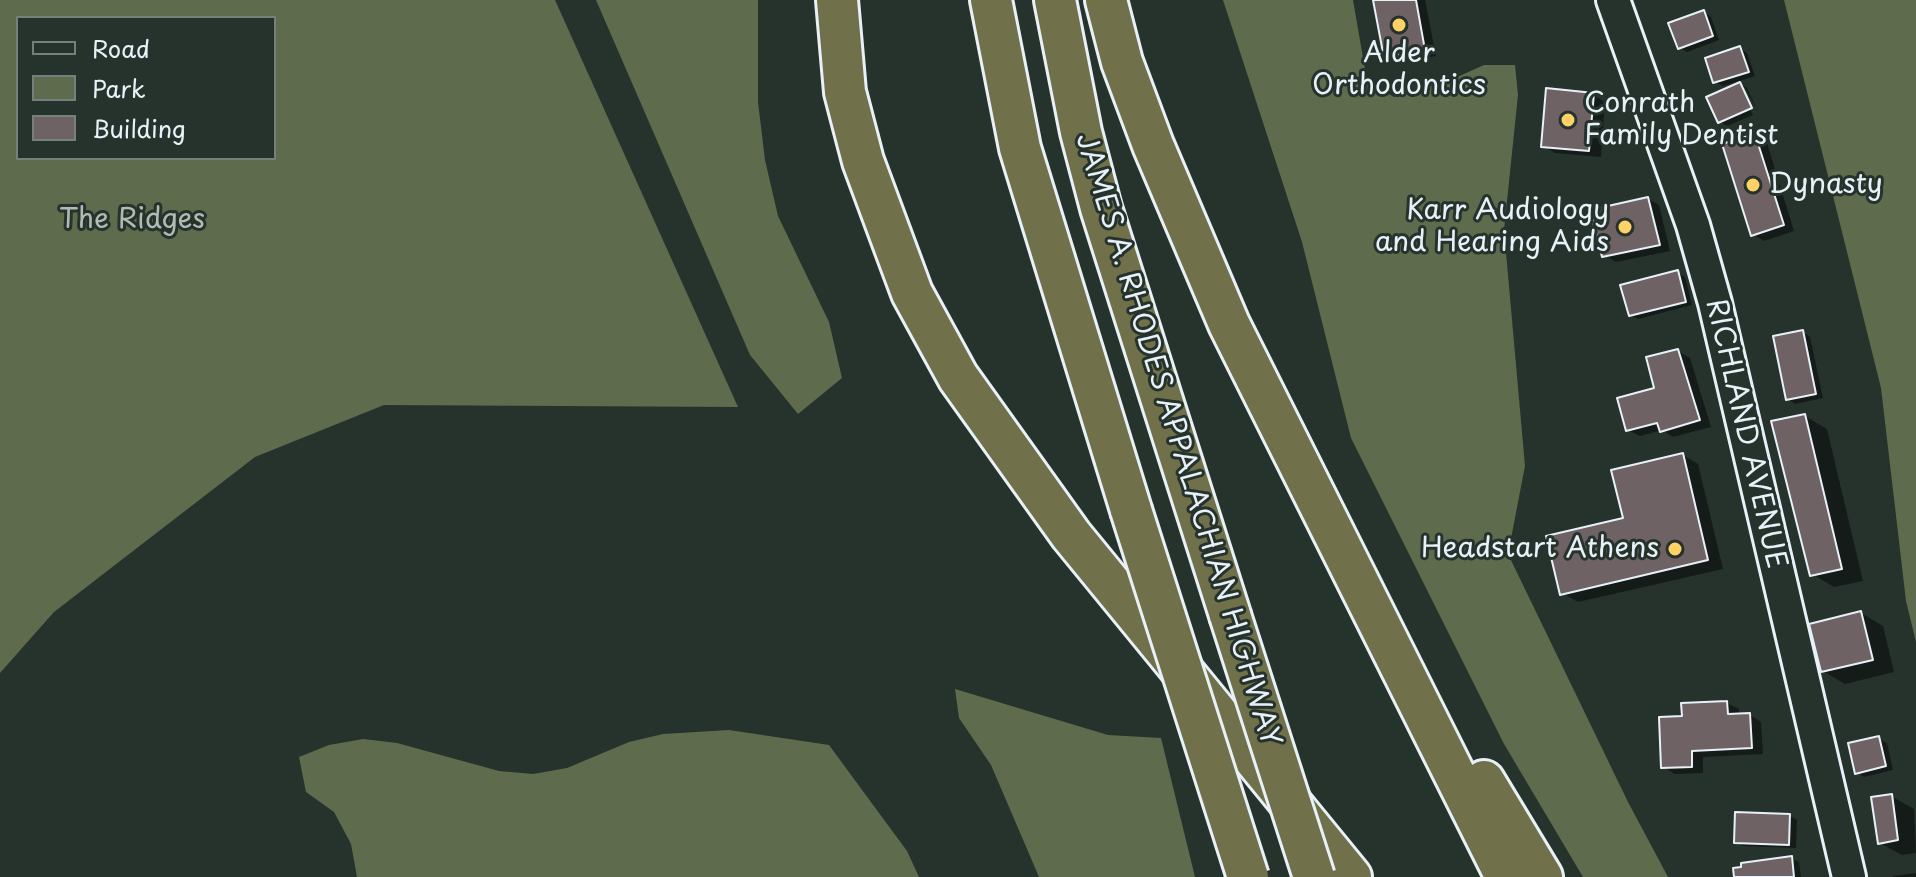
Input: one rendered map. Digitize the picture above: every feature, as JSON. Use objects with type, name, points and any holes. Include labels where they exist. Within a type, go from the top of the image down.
[{"type":"highway","points":[[837,0],[845,92],[863,161],[912,293],[958,377],[1071,535],[1351,877]]},
{"type":"highway","points":[[991,0],[1028,179],[1248,877]]},
{"type":"highway","name":"JAMES A. RHODES APPALACHIAN HIGHWAY","points":[[1055,0],[1081,132],[1101,208],[1314,877]]},
{"type":"highway","points":[[1106,0],[1122,62],[1191,241],[1319,507],[1506,877]]},
{"type":"highway","points":[[1319,507],[1542,877]]},
{"type":"main road","name":"RICHLAND AVENUE","points":[[1613,0],[1693,225],[1715,303],[1849,877]]},
{"type":"green space","name":"The Ridges","points":[[0,0],[555,0],[738,407],[384,405],[255,457],[54,612],[0,673]]},
{"type":"green space","points":[[596,0],[758,0],[758,102],[765,160],[778,216],[829,322],[842,378],[798,414],[750,355]]},
{"type":"green space","points":[[1223,0],[1353,0],[1367,81],[1394,97],[1455,78],[1484,65],[1515,65],[1518,95],[1504,230],[1525,466],[1508,554],[1628,802],[1668,877],[1583,877],[1504,744],[1351,438],[1302,242]]},
{"type":"green space","points":[[1784,0],[1916,0],[1916,642],[1906,601],[1881,388]]},
{"type":"green space","points":[[955,689],[1108,735],[1161,738],[1195,877],[1039,877],[991,765],[959,718]]},
{"type":"green space","points":[[729,730],[829,745],[907,851],[919,877],[357,877],[351,844],[334,812],[306,792],[299,757],[329,745],[363,739],[397,743],[499,771],[533,774],[567,768],[629,742],[663,734]]},
{"type":"building","name":"Alder Orthodontics","points":[[1373,0],[1416,0],[1425,50],[1384,58]]},
{"type":"building","points":[[1704,10],[1713,36],[1678,49],[1668,23]]},
{"type":"building","points":[[1740,46],[1749,72],[1713,83],[1705,58]]},
{"type":"building","points":[[1740,82],[1752,108],[1718,123],[1706,97]]},
{"type":"building","name":"Conrath Family Dentist","points":[[1546,88],[1594,93],[1589,151],[1541,147]]},
{"type":"building","name":"Dynasty","points":[[1755,134],[1784,225],[1751,236],[1722,144]]},
{"type":"building","name":"Karr Audiology and Hearing Aids","points":[[1648,197],[1660,245],[1602,257],[1590,210]]},
{"type":"building","points":[[1678,270],[1686,302],[1629,316],[1620,285]]},
{"type":"building","points":[[1803,330],[1816,394],[1786,400],[1773,336]]},
{"type":"building","points":[[1678,349],[1700,420],[1660,432],[1657,423],[1626,431],[1617,398],[1654,388],[1646,357]]},
{"type":"building","points":[[1805,414],[1842,569],[1810,576],[1771,421]]},
{"type":"building","points":[[1683,453],[1708,560],[1560,595],[1546,536],[1623,518],[1611,470]]},
{"type":"building","points":[[1861,611],[1873,660],[1821,672],[1809,624]]},
{"type":"building","points":[[1727,701],[1728,714],[1750,713],[1752,748],[1692,751],[1692,767],[1661,768],[1659,717],[1682,716],[1681,703]]},
{"type":"building","points":[[1879,736],[1886,766],[1855,774],[1848,743]]},
{"type":"building","points":[[1892,794],[1898,840],[1878,844],[1871,797]]},
{"type":"building","points":[[1735,812],[1790,814],[1789,845],[1734,843]]},
{"type":"building","points":[[1792,856],[1794,877],[1734,877],[1733,868],[1741,867],[1741,863]]},
{"type":"place","name":"Alder Orthodontics","points":[[1399,25]]},
{"type":"place","name":"Conrath Family Dentist","points":[[1568,120]]},
{"type":"place","name":"Dynasty","points":[[1753,185]]},
{"type":"place","name":"Karr Audiology and Hearing Aids","points":[[1625,227]]},
{"type":"place","name":"Headstart Athens","points":[[1675,549]]}]
